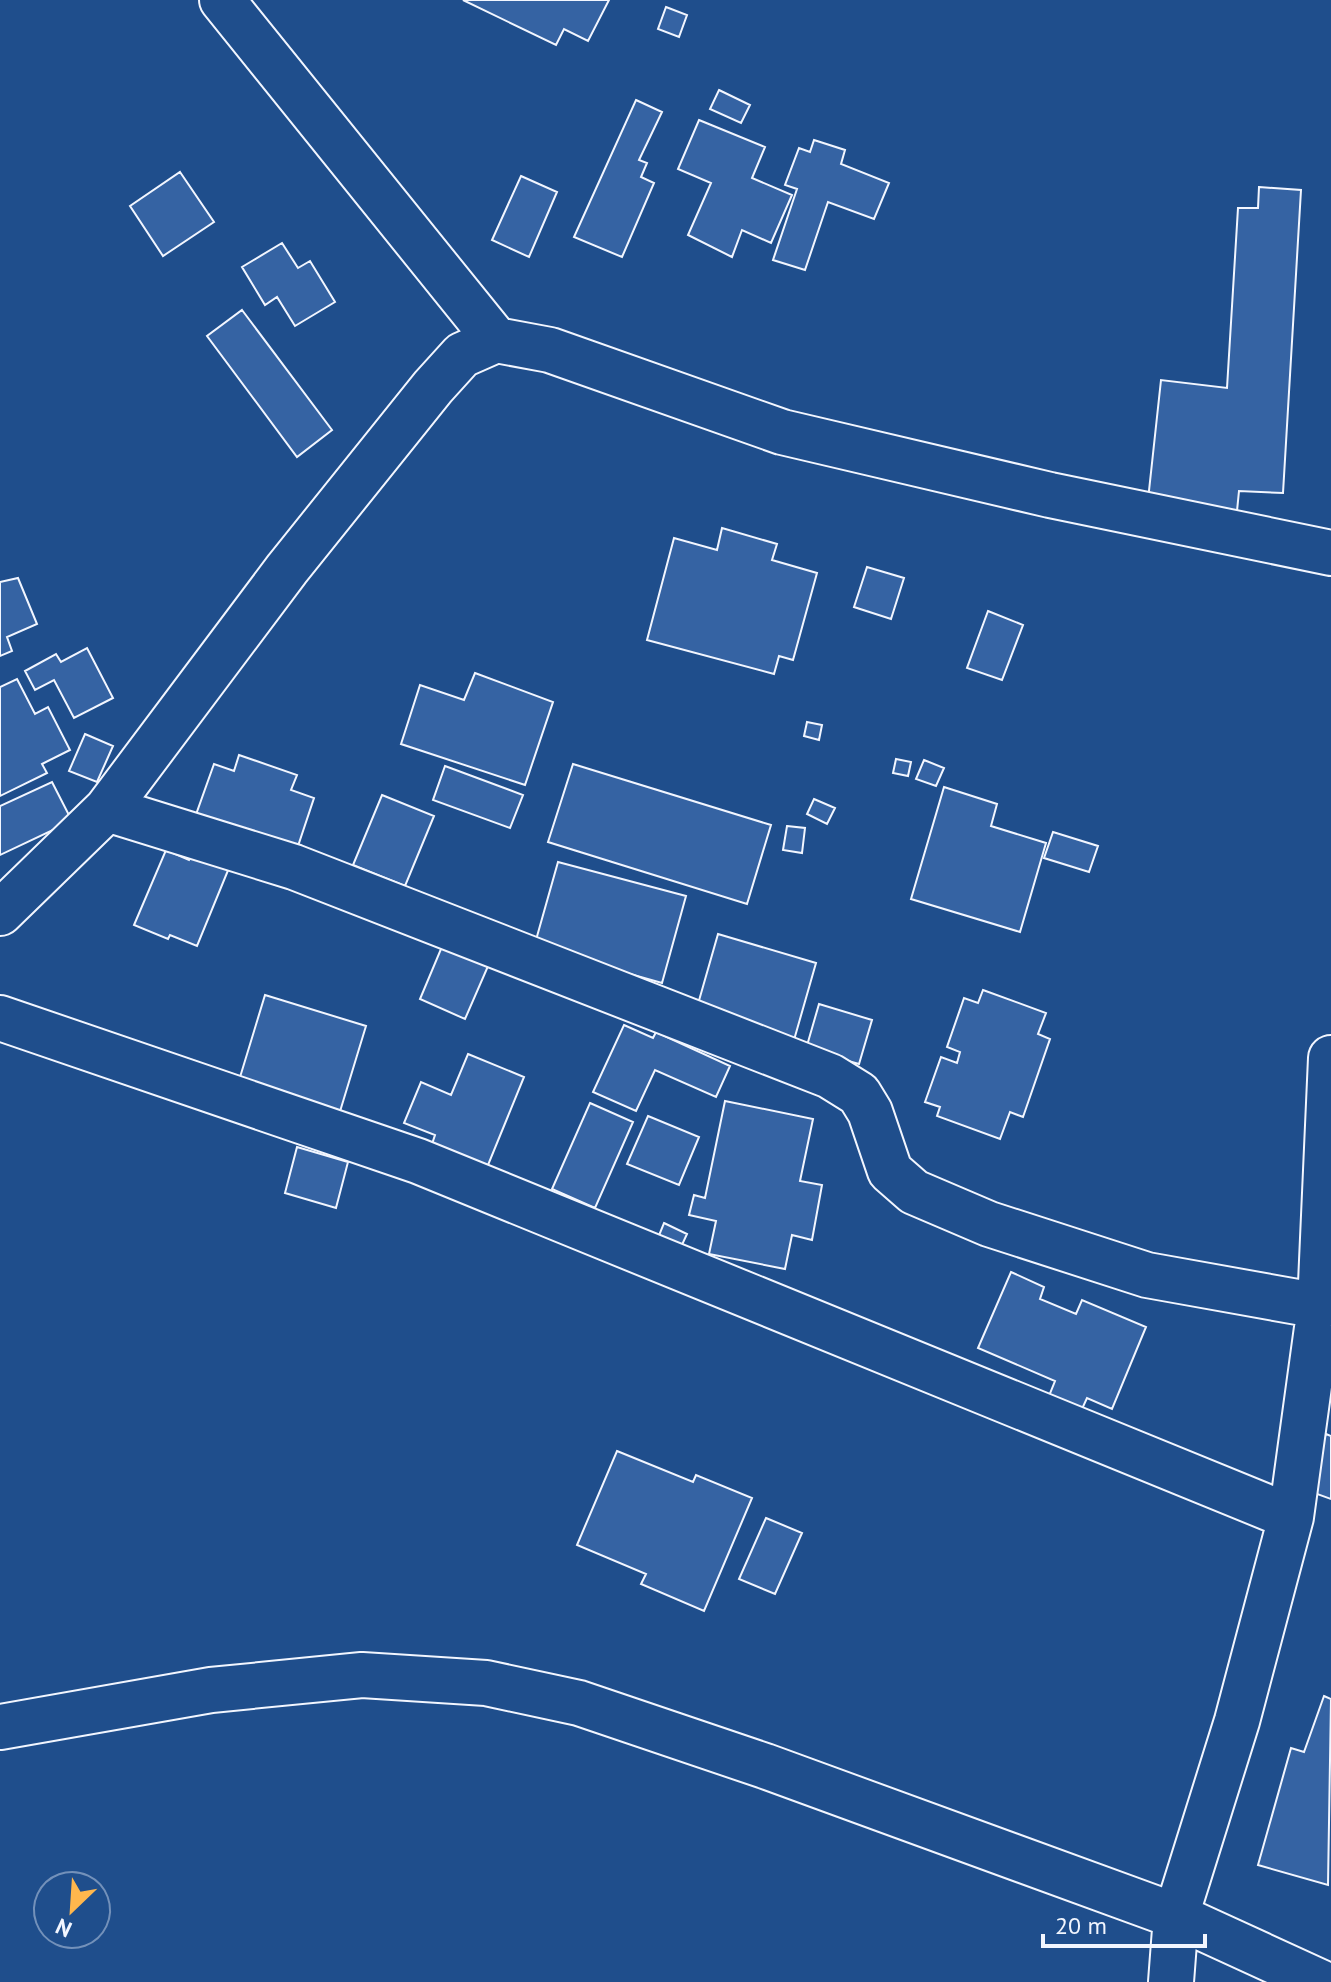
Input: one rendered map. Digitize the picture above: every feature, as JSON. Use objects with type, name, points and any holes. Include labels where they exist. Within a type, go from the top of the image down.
[{"type":"street","points":[[222,0],[496,340]]},
{"type":"street","points":[[0,913],[107,809],[287,569],[433,387],[462,355],[496,340],[550,350],[782,432],[1050,495],[1331,553]]},
{"type":"street","points":[[107,809],[294,867],[830,1076],[859,1094],[865,1103],[890,1171],[914,1192],[989,1224],[1147,1275],[1320,1306]]},
{"type":"street","points":[[0,1018],[418,1161],[1291,1517]]},
{"type":"street","points":[[1171,1982],[1176,1916],[1237,1721],[1291,1517],[1320,1306],[1331,1058]]},
{"type":"street","points":[[0,1727],[211,1690],[362,1675],[486,1683],[608,1712],[1176,1916],[1320,1982]]},
{"type":"building","points":[[463,0],[609,0],[588,41],[564,29],[556,45]]},
{"type":"building","points":[[666,7],[687,15],[679,37],[658,29]]},
{"type":"building","points":[[719,90],[750,105],[741,123],[710,109]]},
{"type":"building","points":[[636,100],[662,112],[639,160],[647,163],[641,177],[654,183],[622,257],[574,237]]},
{"type":"building","points":[[699,120],[765,147],[752,178],[792,195],[771,243],[742,230],[732,257],[688,235],[711,183],[678,169]]},
{"type":"building","points":[[814,140],[845,150],[841,164],[889,183],[874,219],[828,202],[805,270],[773,260],[797,189],[785,185],[799,148],[810,152]]},
{"type":"building","points":[[180,172],[214,222],[163,256],[130,206]]},
{"type":"building","points":[[521,176],[557,192],[529,257],[492,240]]},
{"type":"building","points":[[1259,187],[1301,190],[1283,493],[1239,491],[1237,511],[1148,500],[1161,380],[1227,388],[1238,208],[1258,208]]},
{"type":"building","points":[[282,243],[298,268],[310,261],[335,302],[295,326],[277,297],[265,305],[242,267]]},
{"type":"building","points":[[242,310],[332,430],[297,457],[207,336]]},
{"type":"building","points":[[722,528],[777,544],[772,560],[817,573],[793,660],[779,656],[774,674],[647,640],[674,538],[717,550]]},
{"type":"building","points":[[867,567],[904,578],[891,619],[854,607]]},
{"type":"building","points":[[18,578],[37,624],[7,637],[12,651],[0,656],[0,582]]},
{"type":"building","points":[[988,611],[1023,625],[1002,680],[967,668]]},
{"type":"building","points":[[87,648],[113,698],[74,718],[54,680],[35,690],[25,671],[56,654],[61,662]]},
{"type":"building","points":[[475,673],[553,702],[525,785],[401,744],[420,685],[464,700]]},
{"type":"building","points":[[17,679],[35,714],[48,707],[70,750],[42,764],[47,773],[0,796],[0,687]]},
{"type":"building","points":[[807,722],[822,725],[819,740],[804,736]]},
{"type":"building","points":[[85,734],[113,746],[97,782],[69,771]]},
{"type":"building","points":[[239,755],[297,775],[291,790],[314,798],[294,858],[193,823],[214,764],[234,771]]},
{"type":"building","points":[[896,759],[911,762],[908,776],[893,773]]},
{"type":"building","points":[[924,760],[944,768],[936,786],[916,779]]},
{"type":"building","points":[[573,764],[771,825],[747,904],[548,842]]},
{"type":"building","points":[[445,766],[523,795],[510,828],[433,800]]},
{"type":"building","points":[[52,782],[72,821],[0,855],[0,806]]},
{"type":"building","points":[[944,787],[997,804],[991,826],[1046,843],[1020,932],[911,899]]},
{"type":"building","points":[[382,795],[434,816],[405,886],[353,865]]},
{"type":"building","points":[[814,799],[835,808],[827,824],[807,814]]},
{"type":"building","points":[[787,826],[805,828],[802,853],[783,850]]},
{"type":"building","points":[[1053,832],[1098,846],[1089,872],[1044,858]]},
{"type":"building","points":[[166,850],[189,860],[193,852],[229,868],[197,946],[170,935],[168,939],[134,925]]},
{"type":"building","points":[[558,862],[686,896],[662,983],[534,947]]},
{"type":"building","points":[[718,934],[816,963],[794,1040],[696,1011]]},
{"type":"building","points":[[446,937],[492,957],[465,1019],[420,999]]},
{"type":"building","points":[[983,990],[1046,1013],[1038,1034],[1050,1039],[1023,1117],[1010,1112],[1000,1139],[937,1116],[940,1107],[925,1102],[941,1057],[957,1063],[960,1052],[947,1047],[964,998],[978,1003]]},
{"type":"building","points":[[265,995],[366,1026],[338,1118],[237,1087]]},
{"type":"building","points":[[819,1004],[872,1020],[859,1064],[806,1049]]},
{"type":"building","points":[[624,1025],[653,1038],[656,1032],[730,1066],[716,1097],[655,1070],[636,1111],[593,1092]]},
{"type":"building","points":[[468,1054],[524,1077],[486,1170],[431,1147],[435,1135],[404,1123],[421,1082],[451,1095]]},
{"type":"building","points":[[725,1101],[813,1119],[800,1181],[822,1185],[812,1240],[792,1235],[785,1269],[709,1254],[716,1221],[689,1215],[694,1195],[705,1198]]},
{"type":"building","points":[[590,1103],[633,1122],[595,1208],[552,1189]]},
{"type":"building","points":[[648,1116],[699,1137],[679,1185],[627,1164]]},
{"type":"building","points":[[297,1147],[348,1162],[336,1208],[285,1193]]},
{"type":"building","points":[[664,1223],[687,1234],[675,1260],[653,1250]]},
{"type":"building","points":[[1011,1272],[1044,1287],[1040,1299],[1076,1314],[1082,1300],[1146,1327],[1112,1409],[1087,1398],[1082,1409],[1049,1396],[1055,1381],[978,1348]]},
{"type":"building","points":[[1326,1434],[1331,1436],[1331,1499],[1306,1490]]},
{"type":"building","points":[[617,1451],[693,1482],[696,1475],[752,1498],[704,1611],[641,1584],[646,1574],[577,1545]]},
{"type":"building","points":[[766,1518],[802,1533],[775,1594],[739,1579]]},
{"type":"building","points":[[1324,1696],[1331,1699],[1328,1885],[1258,1865],[1291,1748],[1304,1752]]}]
